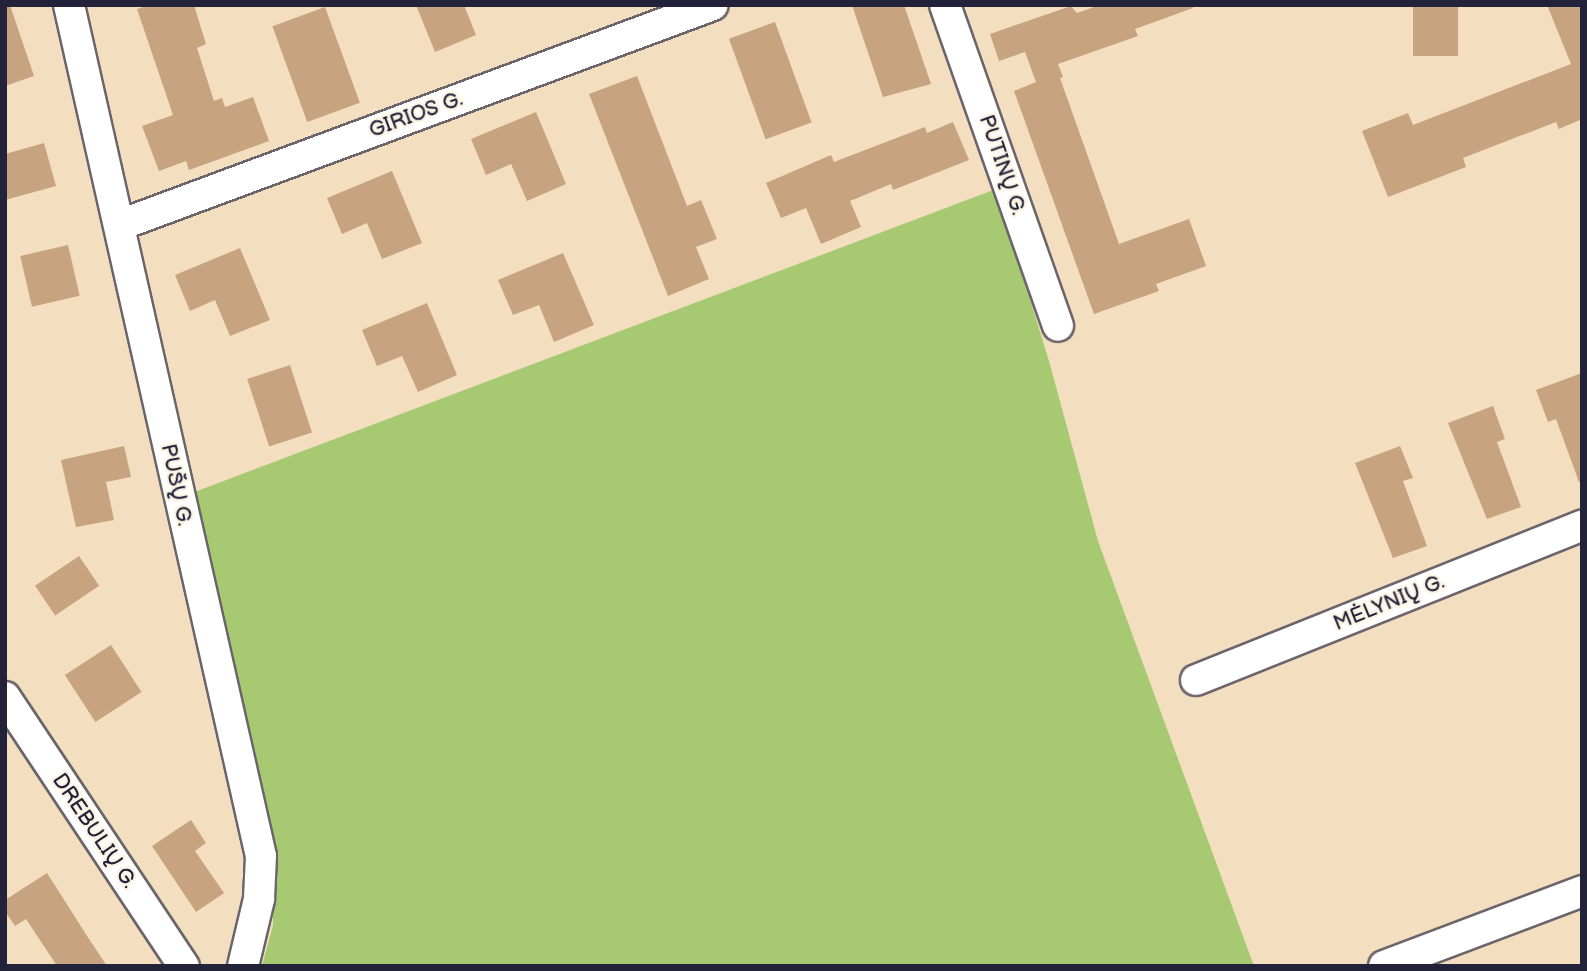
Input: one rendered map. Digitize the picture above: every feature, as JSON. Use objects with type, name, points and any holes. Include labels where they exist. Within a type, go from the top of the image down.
[{"type":"street","name":"PUŠŲ G.","points":[[69,5],[261,856],[259,900],[243,966]]},
{"type":"street","name":"GIRIOS G.","points":[[120,225],[713,5]]},
{"type":"street","name":"PUTINŲ G.","points":[[945,5],[1058,326]]},
{"type":"street","name":"MĖLYNIŲ G.","points":[[1196,680],[1582,526]]},
{"type":"street","name":"DREBULIŲ G.","points":[[5,696],[184,966]]},
{"type":"street","points":[[1384,966],[1582,891]]},
{"type":"green space","points":[[996,189],[1049,361],[1098,541],[1254,966],[262,966],[273,925],[273,840],[192,493]]},
{"type":"building","points":[[5,5],[10,5],[34,76],[5,86]]},
{"type":"building","points":[[150,5],[194,5],[206,44],[197,48],[214,101],[222,98],[225,107],[253,97],[269,141],[189,170],[186,161],[159,171],[142,126],[173,115],[137,9]]},
{"type":"building","points":[[416,5],[464,5],[476,35],[435,52]]},
{"type":"building","points":[[852,5],[904,5],[931,84],[883,97]]},
{"type":"building","points":[[1100,5],[1192,5],[1193,8],[1135,29],[1138,36],[1058,64],[1063,77],[1060,78],[1119,244],[1189,219],[1206,266],[1156,284],[1159,291],[1094,314],[1014,91],[1036,82],[1025,52],[999,61],[990,34],[1071,6],[1077,13]]},
{"type":"building","points":[[1413,5],[1458,5],[1458,56],[1413,56]]},
{"type":"building","points":[[1547,5],[1582,5],[1582,119],[1559,129],[1556,122],[1463,158],[1466,167],[1388,197],[1362,131],[1408,113],[1413,125],[1571,64]]},
{"type":"building","points":[[325,7],[360,103],[307,122],[272,26]]},
{"type":"building","points":[[775,22],[812,123],[766,139],[729,39]]},
{"type":"building","points":[[637,76],[687,206],[701,200],[717,239],[696,247],[709,279],[668,296],[589,94]]},
{"type":"building","points":[[536,112],[566,184],[527,201],[511,164],[486,175],[471,139]]},
{"type":"building","points":[[953,122],[969,160],[893,190],[891,184],[850,201],[861,227],[821,244],[806,208],[781,218],[766,183],[831,155],[834,162],[925,127],[927,133]]},
{"type":"building","points":[[44,143],[56,186],[5,200],[5,154]]},
{"type":"building","points":[[392,171],[422,243],[382,259],[367,223],[342,234],[327,198]]},
{"type":"building","points":[[68,245],[80,296],[32,307],[20,256]]},
{"type":"building","points":[[240,248],[270,320],[230,336],[215,300],[190,311],[175,275]]},
{"type":"building","points":[[563,253],[594,325],[554,342],[539,305],[513,315],[498,280]]},
{"type":"building","points":[[427,303],[457,375],[418,392],[402,356],[377,366],[362,330]]},
{"type":"building","points":[[290,365],[312,433],[269,446],[247,379]]},
{"type":"building","points":[[1582,373],[1582,481],[1579,482],[1556,419],[1548,422],[1536,390]]},
{"type":"building","points":[[1493,406],[1505,439],[1497,442],[1521,507],[1487,519],[1448,423]]},
{"type":"building","points":[[124,446],[131,477],[106,482],[114,520],[76,527],[61,460]]},
{"type":"building","points":[[1400,446],[1413,478],[1403,481],[1427,546],[1393,558],[1355,463]]},
{"type":"building","points":[[79,556],[99,586],[55,615],[35,586]]},
{"type":"building","points":[[111,645],[141,692],[95,722],[65,675]]},
{"type":"building","points":[[191,820],[206,843],[195,851],[224,893],[196,912],[152,846]]},
{"type":"building","points":[[47,873],[107,966],[57,966],[26,919],[15,926],[5,911],[5,900]]}]
